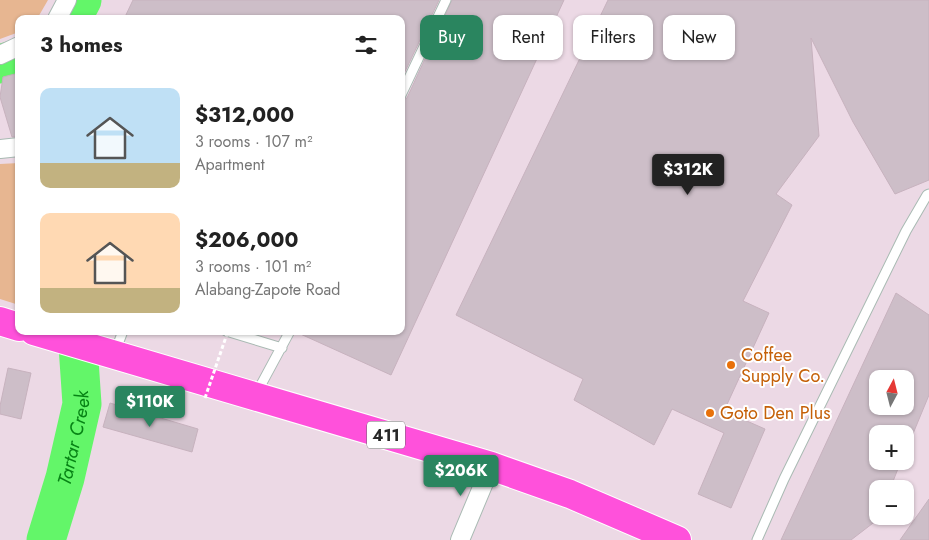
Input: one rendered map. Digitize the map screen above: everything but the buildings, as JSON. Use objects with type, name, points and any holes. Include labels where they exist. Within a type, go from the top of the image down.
[{"type":"highway","name":"411","points":[[0,322],[15,326]]},
{"type":"highway","name":"411","points":[[56,335],[104,343],[255,396],[492,466],[570,494],[677,540]]},
{"type":"street","points":[[58,15],[67,0]]},
{"type":"street","points":[[0,55],[15,48]]},
{"type":"street","points":[[0,149],[15,147]]},
{"type":"street","points":[[460,540],[492,466]]},
{"type":"lane","points":[[405,87],[446,0]]},
{"type":"lane","points":[[757,540],[784,479],[906,231],[929,194]]},
{"type":"lane","points":[[240,335],[282,348]]},
{"type":"lane","points":[[255,396],[288,335]]},
{"type":"path","points":[[204,398],[226,335]]},
{"type":"shaded area","points":[[0,0],[48,0],[39,15],[15,15],[15,33],[0,39]]},
{"type":"shaded area","points":[[15,163],[15,304],[0,299],[0,164]]},
{"type":"waterway","name":"Tartar Creek","points":[[74,15],[82,0]]},
{"type":"waterway","name":"Tartar Creek","points":[[0,64],[15,59]]},
{"type":"waterway","name":"Tartar Creek","points":[[46,540],[65,478],[82,404],[77,335]]},
{"type":"place","name":"Coffee Supply Co.","points":[[731,365]]},
{"type":"place","name":"Goto Den Plus","points":[[710,413]]}]
